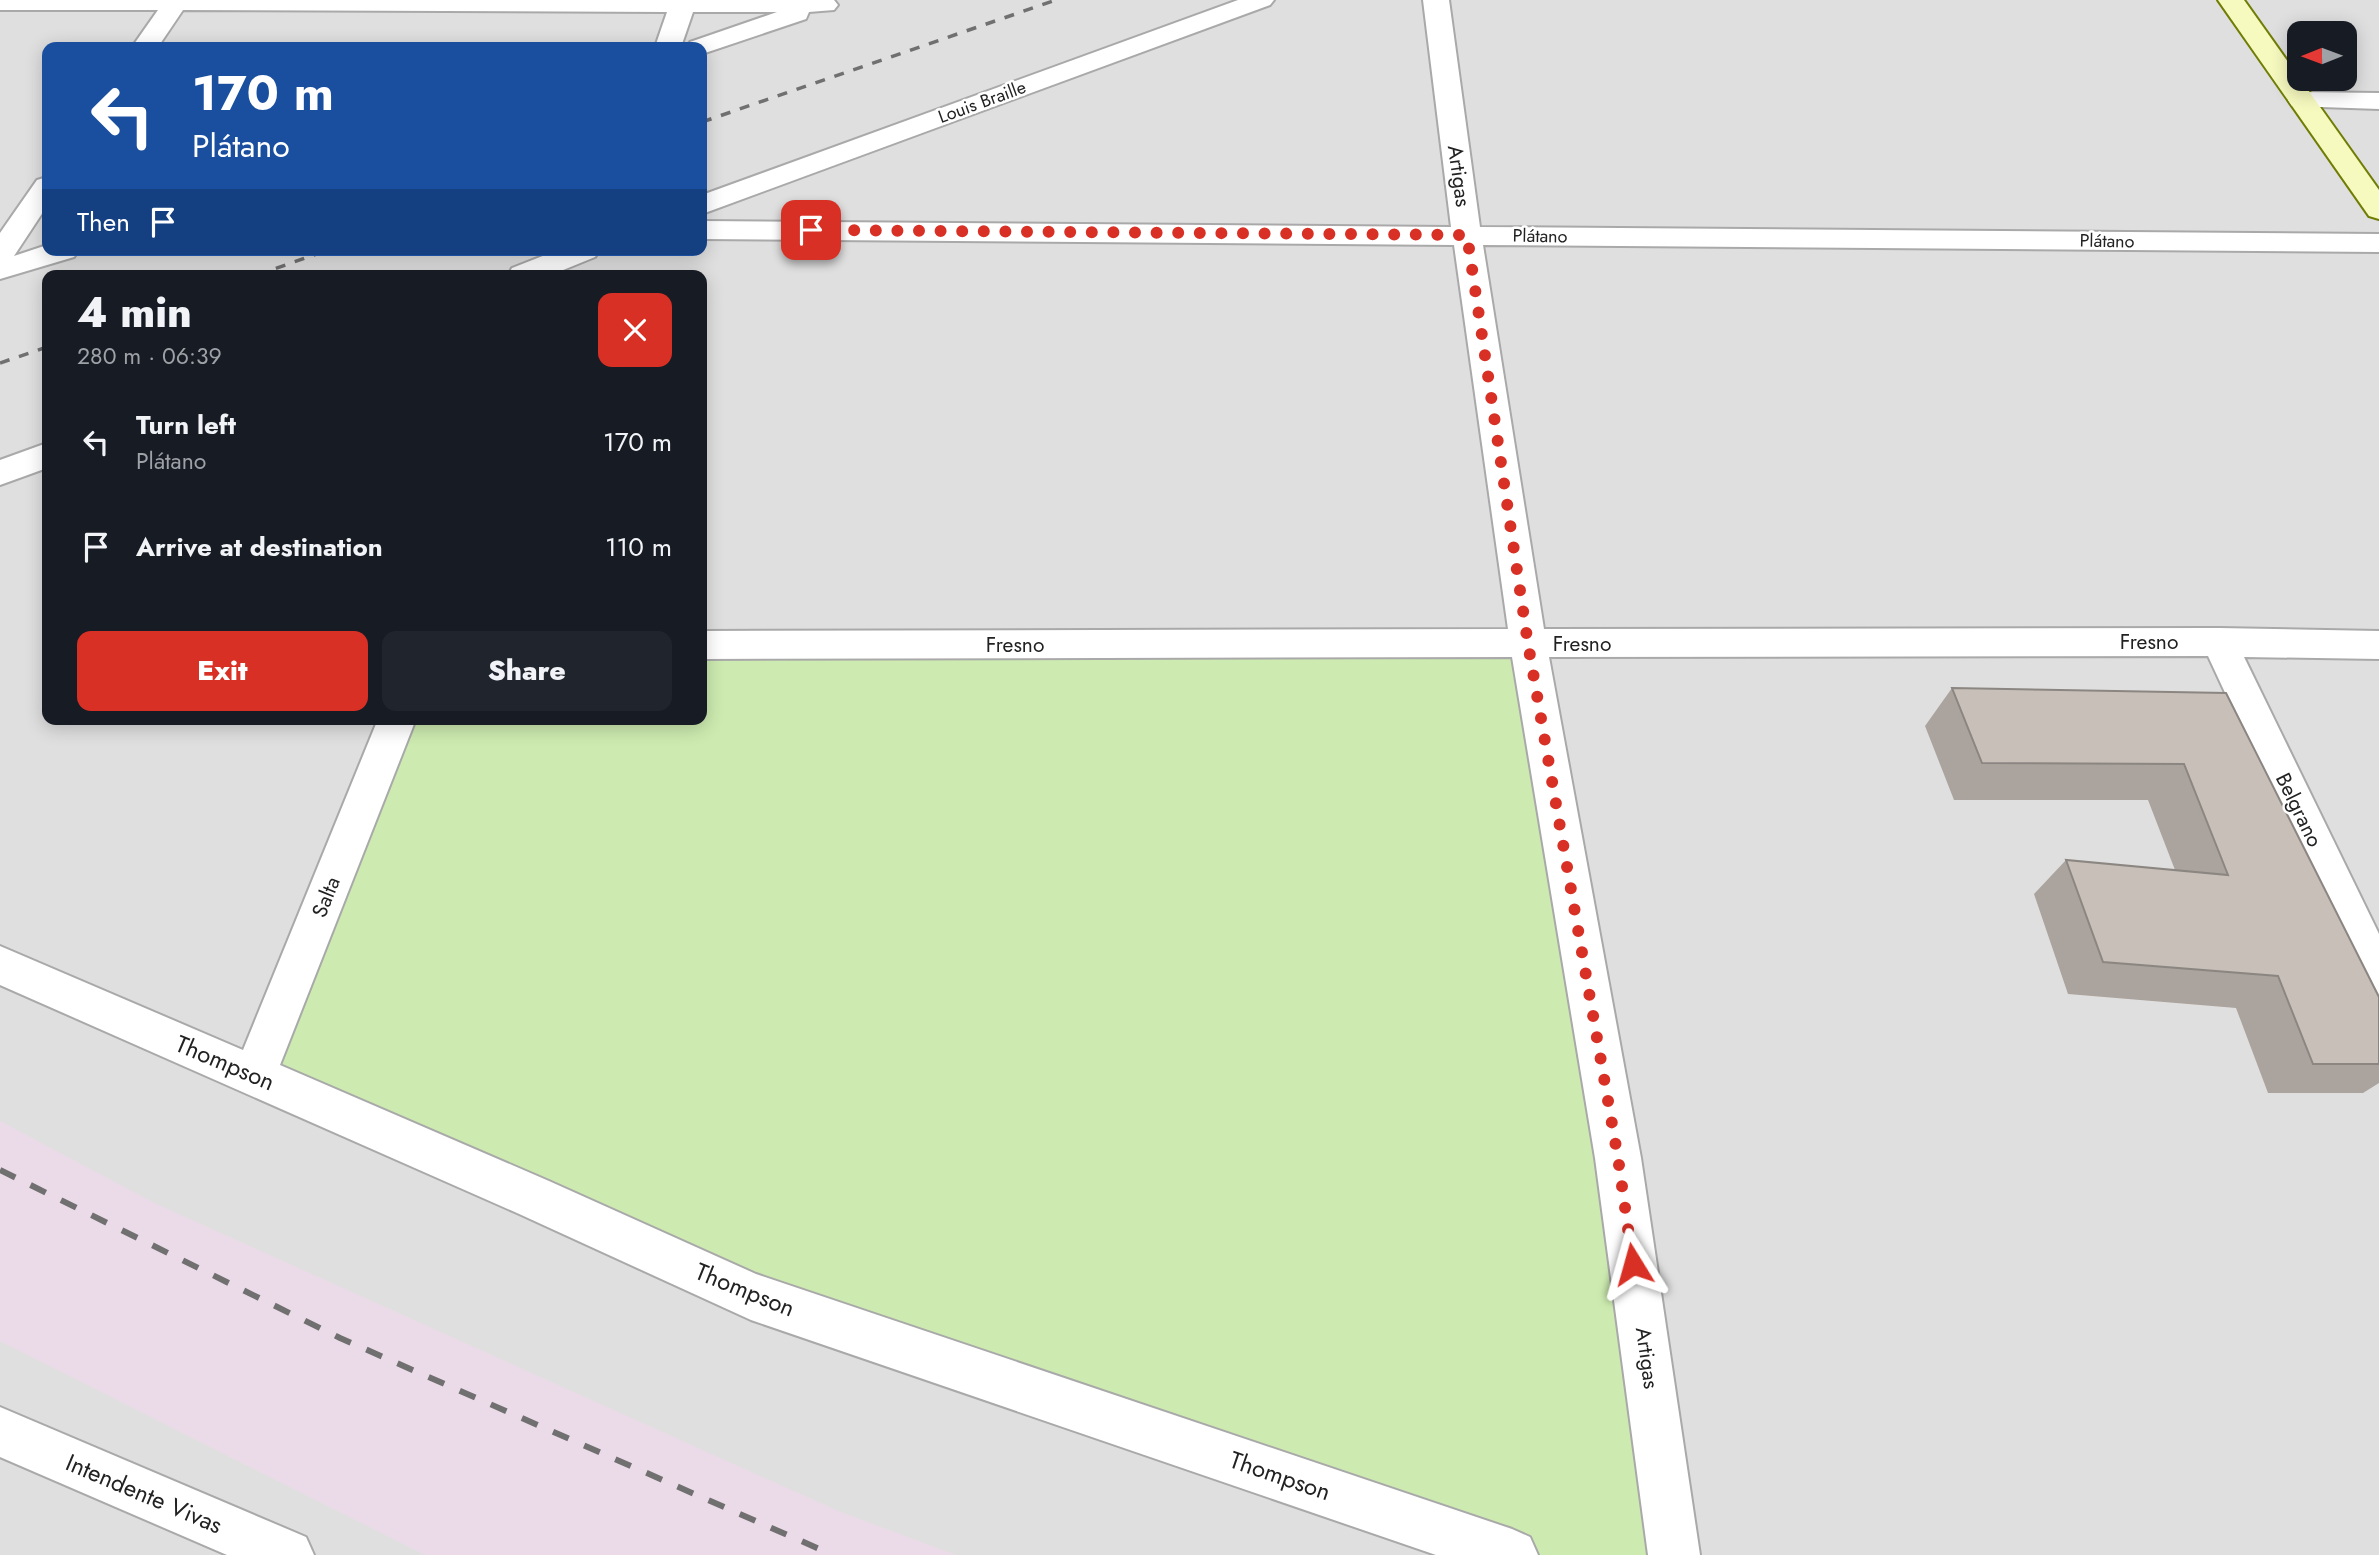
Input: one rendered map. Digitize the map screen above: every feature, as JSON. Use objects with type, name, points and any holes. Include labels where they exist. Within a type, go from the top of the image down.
[{"type":"main road","points":[[2231,0],[2379,177]]},
{"type":"main road","points":[[2252,0],[2287,49]]},
{"type":"main road","points":[[2311,93],[2379,210]]},
{"type":"street","name":"Louis Braille","points":[[707,203],[1261,0]]},
{"type":"street","name":"Artigas","points":[[1436,0],[1467,235],[1528,644],[1618,1158],[1674,1555]]},
{"type":"street","points":[[148,42],[177,1]]},
{"type":"street","points":[[0,2],[832,2]]},
{"type":"street","points":[[670,42],[683,2]]},
{"type":"street","points":[[707,44],[832,2]]},
{"type":"street","points":[[2311,93],[2379,101]]},
{"type":"street","points":[[0,254],[42,193]]},
{"type":"street","name":"Plátano","points":[[707,230],[2379,243]]},
{"type":"street","points":[[0,271],[46,256]]},
{"type":"street","points":[[540,270],[566,262]]},
{"type":"street","points":[[0,473],[42,457]]},
{"type":"street","name":"Fresno","points":[[707,645],[2218,642],[2379,645]]},
{"type":"street","name":"Belgrano","points":[[2218,642],[2379,978]]},
{"type":"street","name":"Salta","points":[[254,1075],[395,725]]},
{"type":"street","name":"Thompson","points":[[0,965],[751,1296],[1513,1555]]},
{"type":"street","name":"Intendente Vivas","points":[[0,1432],[288,1555]]},
{"type":"shaded area","points":[[0,0],[2379,0],[2379,1555],[0,1555]]},
{"type":"shaded area","points":[[0,1121],[154,1203],[838,1511],[956,1555],[425,1555],[0,1341]]},
{"type":"green space","points":[[1528,644],[1674,1555],[1512,1555],[751,1296],[254,1075],[395,725],[707,725],[707,645]]},
{"type":"building","points":[[1952,688],[2226,693],[2379,997],[2379,1064],[2313,1064],[2278,976],[2103,962],[2066,860],[2228,875],[2184,764],[1982,763]]},
{"type":"railway","points":[[707,120],[1056,0]]},
{"type":"railway","points":[[271,270],[311,256]]},
{"type":"railway","points":[[0,363],[42,349]]},
{"type":"railway","points":[[0,1170],[340,1338],[833,1555]]},
{"type":"route","points":[[811,230],[1467,235],[1528,644],[1618,1158],[1633,1264]]}]
